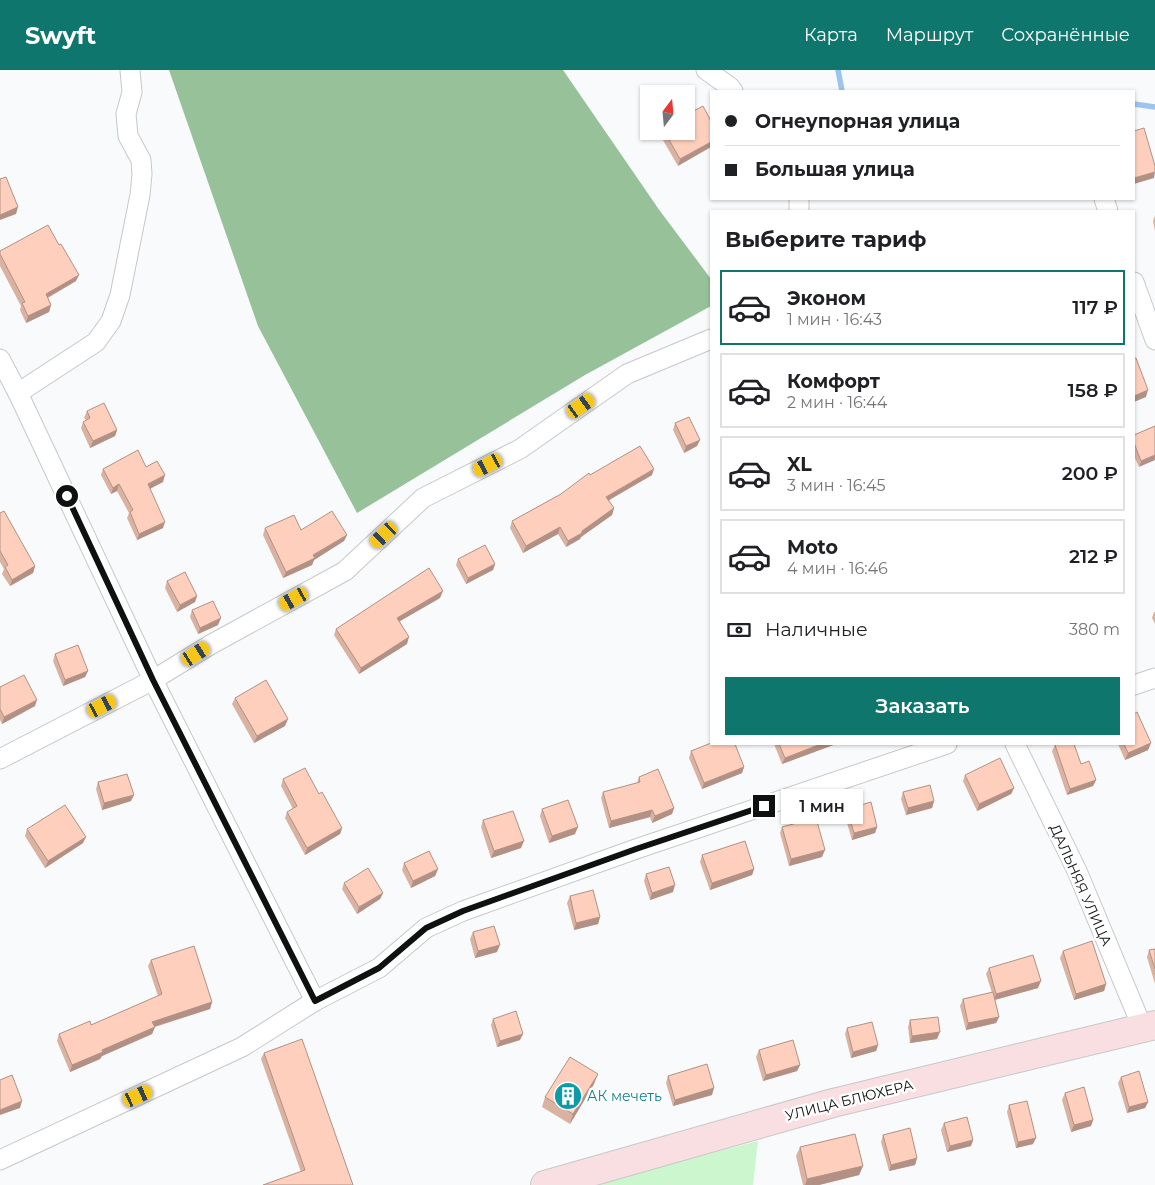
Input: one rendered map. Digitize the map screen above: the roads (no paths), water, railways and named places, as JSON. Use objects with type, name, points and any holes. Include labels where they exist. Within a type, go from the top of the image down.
[{"type":"main road","name":"УЛИЦА БЛЮХЕРА","points":[[545,1185],[833,1102],[1149,1027]]},
{"type":"street","points":[[18,393],[96,342],[111,321],[120,295],[140,196],[142,174],[141,160],[128,136],[126,114],[132,92],[130,70]]},
{"type":"street","points":[[706,70],[732,90]]},
{"type":"street","points":[[1135,285],[1155,340]]},
{"type":"street","points":[[0,759],[153,680],[210,645],[345,571],[423,498],[520,449],[627,374],[710,339]]},
{"type":"street","points":[[0,359],[18,393],[153,680],[315,1001]]},
{"type":"street","points":[[1135,685],[1155,678]]},
{"type":"street","points":[[0,1160],[242,1047],[315,1001],[379,968],[426,928],[463,911],[636,849],[944,745]]},
{"type":"street","name":"ДАЛЬНЯЯ УЛИЦА","points":[[1015,745],[1077,871],[1149,1027]]},
{"type":"waterway","points":[[838,70],[842,90]]},
{"type":"waterway","points":[[1135,104],[1155,107]]},
{"type":"place","name":"АК мечеть","points":[[568,1096]]}]
